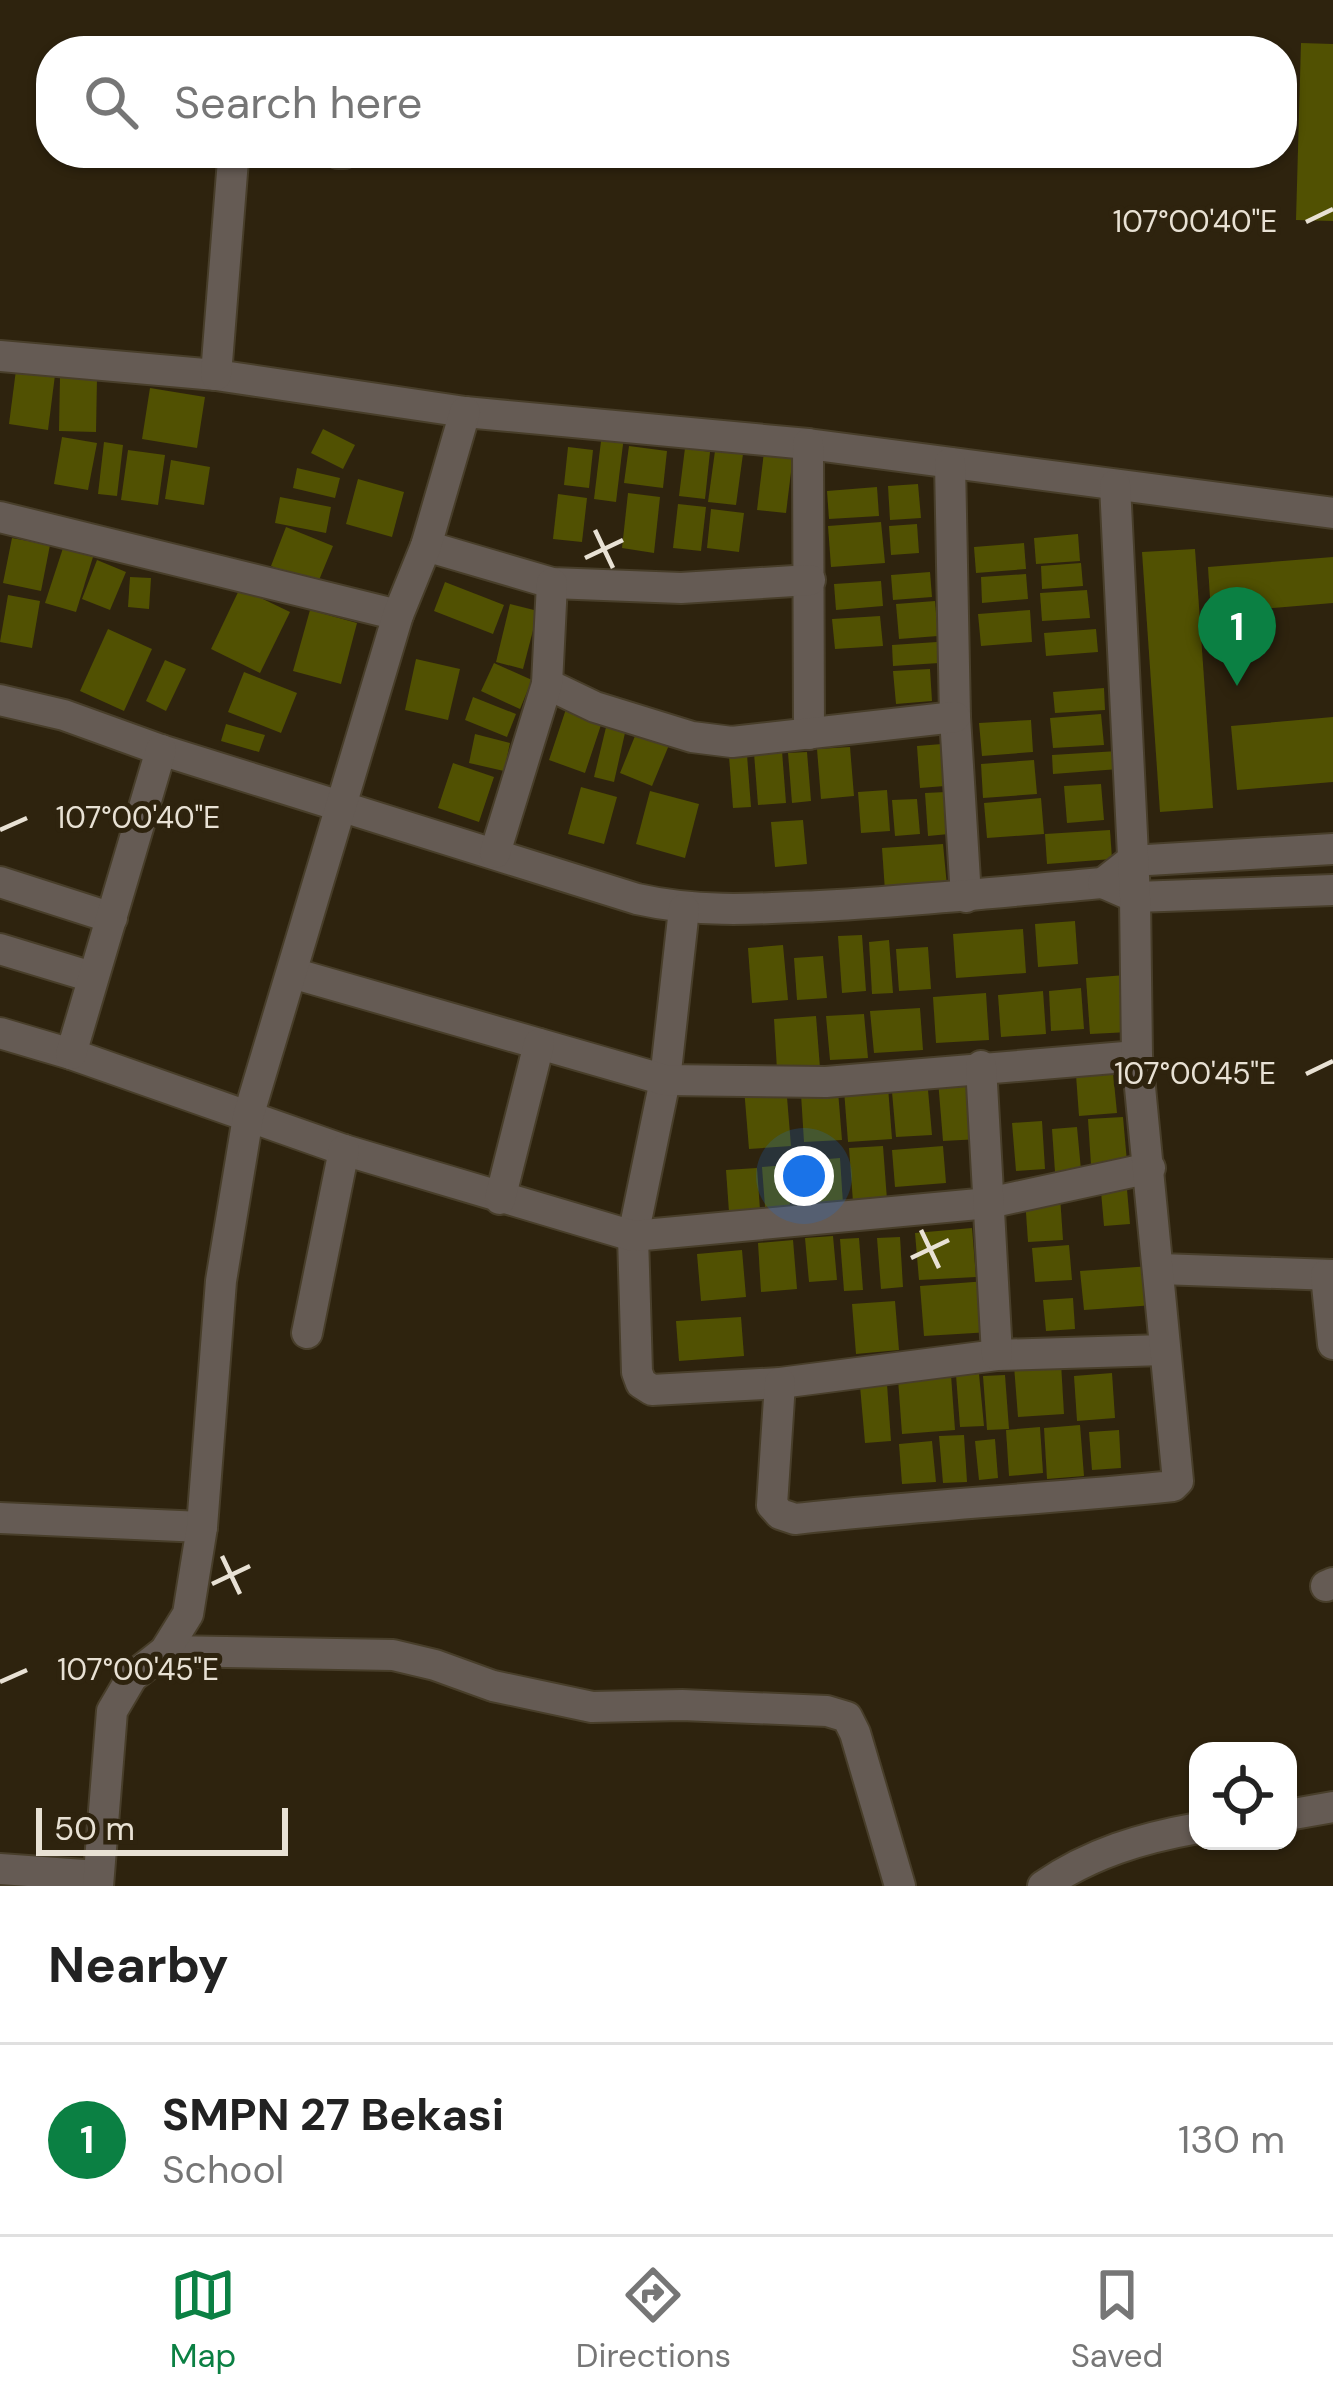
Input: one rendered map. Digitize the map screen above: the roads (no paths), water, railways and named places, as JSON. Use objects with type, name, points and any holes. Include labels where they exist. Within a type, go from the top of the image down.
[{"type":"street","points":[[216,375],[232,168]]},
{"type":"street","points":[[0,356],[216,375],[465,412],[808,444],[1333,513]]},
{"type":"street","points":[[0,1869],[98,1881],[112,1712],[132,1677],[165,1651],[188,1614],[202,1527],[221,1281],[248,1117],[398,615],[426,546],[465,412]]},
{"type":"street","points":[[808,444],[809,734]]},
{"type":"street","points":[[950,464],[955,717],[966,897]]},
{"type":"street","points":[[780,1383],[772,1505],[795,1519],[1040,1500],[1173,1486],[1178,1481],[1136,1056],[1135,897],[1115,485]]},
{"type":"street","points":[[0,517],[398,615]]},
{"type":"street","points":[[426,546],[552,584],[681,588],[810,580]]},
{"type":"street","points":[[495,853],[548,684],[552,584]]},
{"type":"street","points":[[548,684],[595,707],[692,737],[732,742],[955,717]]},
{"type":"street","points":[[0,700],[64,716],[637,899],[685,909],[725,911],[966,897],[1103,883],[1135,897],[1333,890]]},
{"type":"street","points":[[71,1054],[161,750]]},
{"type":"street","points":[[1103,883],[1131,861],[1333,848]]},
{"type":"street","points":[[0,881],[112,919]]},
{"type":"street","points":[[685,909],[665,1080],[633,1236],[641,1383],[652,1390],[780,1383],[997,1355],[1164,1350]]},
{"type":"street","points":[[0,949],[92,977]]},
{"type":"street","points":[[292,973],[665,1080],[826,1082],[1136,1056]]},
{"type":"street","points":[[0,1033],[344,1150],[633,1236],[989,1203],[1150,1168]]},
{"type":"street","points":[[500,1199],[539,1044]]},
{"type":"street","points":[[981,1066],[997,1355]]},
{"type":"street","points":[[307,1333],[344,1150]]},
{"type":"street","points":[[1160,1269],[1329,1275],[1333,1344]]},
{"type":"street","points":[[0,1518],[202,1527]]},
{"type":"street","points":[[165,1651],[393,1655],[494,1686],[592,1707],[826,1711],[847,1717],[900,1886]]},
{"type":"street","points":[[1297,1813],[1333,1807]]},
{"type":"street","points":[[1043,1886],[1131,1842],[1189,1830]]},
{"type":"place","name":"SMPN 27 Bekasi","points":[[1237,686]]}]
